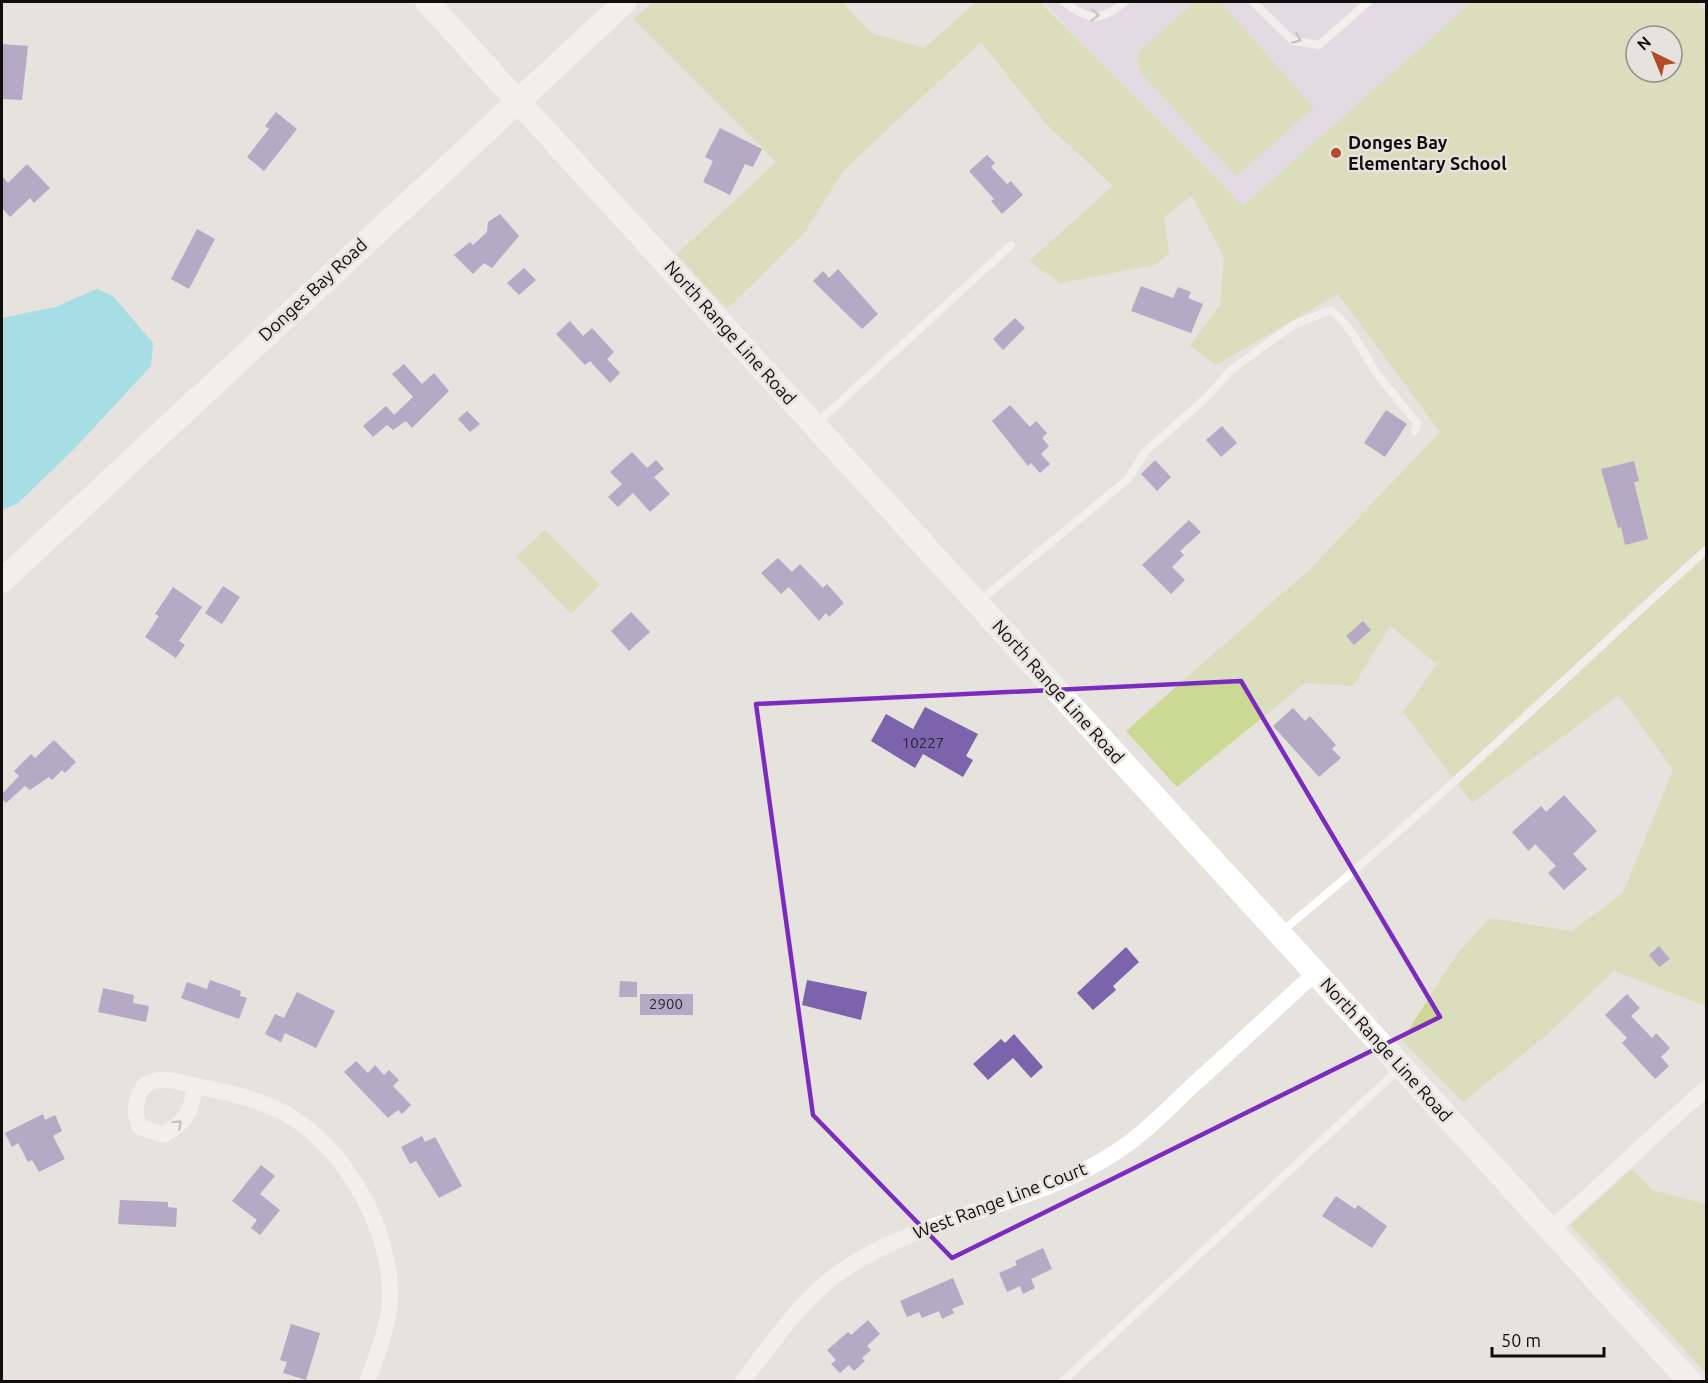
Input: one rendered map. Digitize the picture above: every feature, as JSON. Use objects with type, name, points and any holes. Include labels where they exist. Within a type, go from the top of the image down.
[{"type":"street","name":"North Range Line Road","points":[[427,2],[1690,1382]]},
{"type":"street","name":"Donges Bay Road","points":[[2,581],[517,99],[625,2]]},
{"type":"street","name":"West Range Line Court","points":[[742,1382],[817,1291],[845,1268],[918,1232],[1053,1184],[1116,1152],[1149,1125],[1315,973]]},
{"type":"street","points":[[195,1086],[233,1093],[273,1107],[300,1125],[326,1147],[356,1182],[373,1214],[383,1247],[390,1299],[380,1346],[368,1382]]},
{"type":"street","points":[[1551,1230],[1707,1088]]},
{"type":"lane","points":[[1064,2],[1080,13],[1095,18],[1110,14],[1125,2]]},
{"type":"lane","points":[[1253,2],[1293,41],[1318,45],[1368,2]]},
{"type":"lane","points":[[814,425],[1011,245]]},
{"type":"lane","points":[[977,603],[1128,479],[1145,452],[1206,398],[1231,370],[1293,325],[1331,310],[1361,344],[1375,371],[1417,423],[1416,430]]},
{"type":"lane","points":[[1280,933],[1418,817],[1486,750],[1707,550]]},
{"type":"lane","points":[[1062,1382],[1401,1066]]},
{"type":"highlighted area","points":[[1241,681],[1440,1017],[952,1258],[813,1115],[756,704]]},
{"type":"shaded area","name":"Donges Bay Elementary School","points":[[1044,2],[1655,2],[1631,24],[1624,24],[1624,30],[1322,304]]},
{"type":"green space","points":[[654,2],[842,2],[871,33],[924,48],[976,2],[1040,2],[1243,206],[1472,2],[1697,2],[1706,12],[1706,1006],[1614,971],[1542,1039],[1463,1102],[1402,1040],[1457,954],[1490,918],[1572,931],[1623,893],[1673,770],[1619,695],[1472,803],[1403,712],[1437,664],[1390,626],[1353,686],[1305,683],[1177,787],[1126,731],[1310,569],[1440,432],[1338,294],[1216,365],[1190,346],[1220,305],[1224,257],[1192,196],[1164,217],[1169,253],[1154,265],[1061,283],[1029,261],[1113,186],[1045,123],[981,42],[844,170],[804,233],[727,309],[677,254],[776,162],[633,19]]},
{"type":"green space","points":[[1194,2],[1220,2],[1314,108],[1236,176],[1139,71],[1138,53]]},
{"type":"green space","points":[[545,530],[600,585],[571,614],[516,557]]},
{"type":"green space","points":[[1632,1169],[1652,1190],[1706,1204],[1706,1373],[1570,1225]]},
{"type":"water","points":[[97,289],[113,296],[153,343],[151,366],[74,449],[18,503],[2,510],[2,318],[55,307]]},
{"type":"building","points":[[2,44],[28,46],[22,100],[2,99]]},
{"type":"building","points":[[276,112],[297,129],[264,171],[247,157],[269,129],[265,126]]},
{"type":"building","points":[[720,128],[762,149],[753,167],[745,164],[730,195],[703,182],[713,161],[705,157]]},
{"type":"building","points":[[987,155],[995,163],[991,167],[1007,184],[1011,181],[1023,195],[1002,214],[991,201],[994,199],[969,171]]},
{"type":"building","points":[[27,164],[50,188],[34,203],[30,198],[10,217],[2,208],[2,176],[8,183]]},
{"type":"building","points":[[500,214],[519,236],[492,268],[484,263],[473,274],[454,255],[470,242],[473,245],[487,232],[488,222]]},
{"type":"building","points":[[197,229],[215,239],[189,289],[171,279]]},
{"type":"building","points":[[524,268],[536,280],[519,295],[507,283]]},
{"type":"building","points":[[838,269],[878,314],[862,329],[813,281],[823,271],[829,278]]},
{"type":"building","points":[[1141,286],[1173,298],[1178,287],[1191,292],[1188,298],[1203,304],[1191,333],[1131,311]]},
{"type":"building","points":[[1015,318],[1025,328],[1003,350],[993,339]]},
{"type":"building","points":[[570,321],[583,336],[592,328],[614,352],[607,359],[620,373],[610,383],[590,361],[585,365],[556,334]]},
{"type":"building","points":[[404,364],[422,384],[434,373],[449,391],[412,428],[406,421],[393,430],[387,425],[373,437],[363,426],[386,406],[394,415],[413,397],[392,374]]},
{"type":"building","points":[[1010,405],[1030,427],[1036,421],[1047,433],[1042,438],[1049,446],[1041,454],[1050,464],[1040,473],[1031,463],[1028,466],[992,421]]},
{"type":"building","points":[[1386,410],[1407,424],[1385,457],[1364,443]]},
{"type":"building","points":[[467,411],[480,424],[470,432],[458,419]]},
{"type":"building","points":[[1222,426],[1237,443],[1221,457],[1206,440]]},
{"type":"building","points":[[632,452],[647,468],[656,460],[664,469],[654,477],[670,494],[650,512],[633,493],[618,507],[608,497],[622,484],[610,472]]},
{"type":"building","points":[[1155,460],[1171,477],[1157,491],[1141,474]]},
{"type":"building","points":[[1634,461],[1639,481],[1634,482],[1648,539],[1625,545],[1601,469]]},
{"type":"building","points":[[1189,520],[1201,532],[1180,551],[1184,555],[1172,567],[1185,580],[1171,594],[1142,565]]},
{"type":"building","points":[[778,558],[792,572],[800,564],[823,588],[827,584],[844,603],[829,617],[826,613],[819,621],[789,587],[781,594],[761,573]]},
{"type":"building","points":[[223,586],[240,597],[222,624],[205,613]]},
{"type":"building","points":[[173,587],[202,607],[179,641],[185,645],[176,658],[145,637],[159,616],[155,614]]},
{"type":"building","points":[[631,612],[650,632],[629,651],[611,631]]},
{"type":"building","points":[[1363,621],[1371,630],[1354,645],[1346,636]]},
{"type":"building","points":[[925,707],[978,734],[966,756],[973,760],[963,777],[923,754],[915,768],[871,741],[886,714],[913,729]]},
{"type":"building","points":[[1293,708],[1305,721],[1310,716],[1336,745],[1332,749],[1341,758],[1319,777],[1273,726]]},
{"type":"building","points":[[54,740],[76,762],[65,773],[62,770],[52,780],[49,777],[30,790],[25,786],[6,803],[2,799],[2,794],[19,776],[14,771],[31,754],[35,758]]},
{"type":"building","points":[[1564,795],[1597,831],[1573,854],[1587,869],[1564,890],[1548,873],[1556,866],[1535,844],[1529,851],[1512,832],[1541,806],[1546,812]]},
{"type":"building","points":[[1659,946],[1670,959],[1659,967],[1649,955]]},
{"type":"building","points":[[1126,947],[1139,962],[1113,986],[1116,990],[1093,1010],[1077,993]]},
{"type":"building","points":[[210,980],[241,991],[240,996],[247,998],[239,1019],[181,998],[187,982],[207,989]]},
{"type":"building","points":[[807,980],[867,992],[861,1020],[802,1005]]},
{"type":"building","points":[[620,981],[637,982],[637,997],[619,997]]},
{"type":"building","points":[[103,988],[134,995],[133,1003],[149,1006],[146,1022],[98,1012]]},
{"type":"building","points":[[297,992],[335,1011],[316,1048],[285,1033],[281,1042],[265,1034],[275,1014],[284,1018]]},
{"type":"building","points":[[640,994],[693,994],[693,1015],[640,1015]]},
{"type":"building","points":[[1627,994],[1640,1008],[1631,1016],[1652,1038],[1656,1033],[1670,1048],[1661,1057],[1669,1066],[1655,1079],[1622,1043],[1627,1038],[1605,1015]]},
{"type":"building","points":[[1014,1034],[1043,1067],[1031,1078],[1013,1058],[988,1080],[973,1064],[1001,1039],[1005,1043]]},
{"type":"building","points":[[356,1061],[368,1073],[375,1065],[384,1075],[389,1070],[399,1080],[393,1086],[411,1105],[402,1114],[398,1110],[388,1118],[344,1072]]},
{"type":"building","points":[[43,1114],[45,1120],[55,1115],[62,1131],[53,1136],[65,1159],[39,1172],[32,1160],[28,1162],[18,1143],[12,1147],[5,1133]]},
{"type":"building","points":[[422,1136],[425,1142],[435,1137],[462,1186],[439,1198],[416,1161],[410,1164],[401,1147]]},
{"type":"building","points":[[261,1165],[275,1176],[260,1194],[280,1210],[260,1235],[251,1228],[257,1220],[232,1201]]},
{"type":"building","points":[[1336,1196],[1355,1209],[1358,1205],[1387,1226],[1372,1248],[1322,1216]]},
{"type":"building","points":[[120,1200],[168,1202],[168,1207],[177,1208],[176,1227],[118,1224]]},
{"type":"building","points":[[1043,1248],[1052,1269],[1031,1279],[1035,1288],[1023,1294],[1020,1286],[1007,1292],[999,1273],[1017,1265],[1015,1261]]},
{"type":"building","points":[[953,1278],[964,1304],[952,1309],[954,1313],[942,1319],[939,1311],[922,1318],[919,1312],[907,1317],[900,1301]]},
{"type":"building","points":[[868,1320],[880,1334],[867,1346],[871,1350],[862,1358],[865,1361],[854,1371],[849,1365],[840,1373],[831,1364],[836,1360],[827,1350],[848,1332],[851,1335]]},
{"type":"building","points":[[291,1324],[320,1333],[306,1380],[283,1373],[287,1362],[280,1360]]},
{"type":"place","name":"Donges Bay Elementary School","points":[[1336,153]]}]
